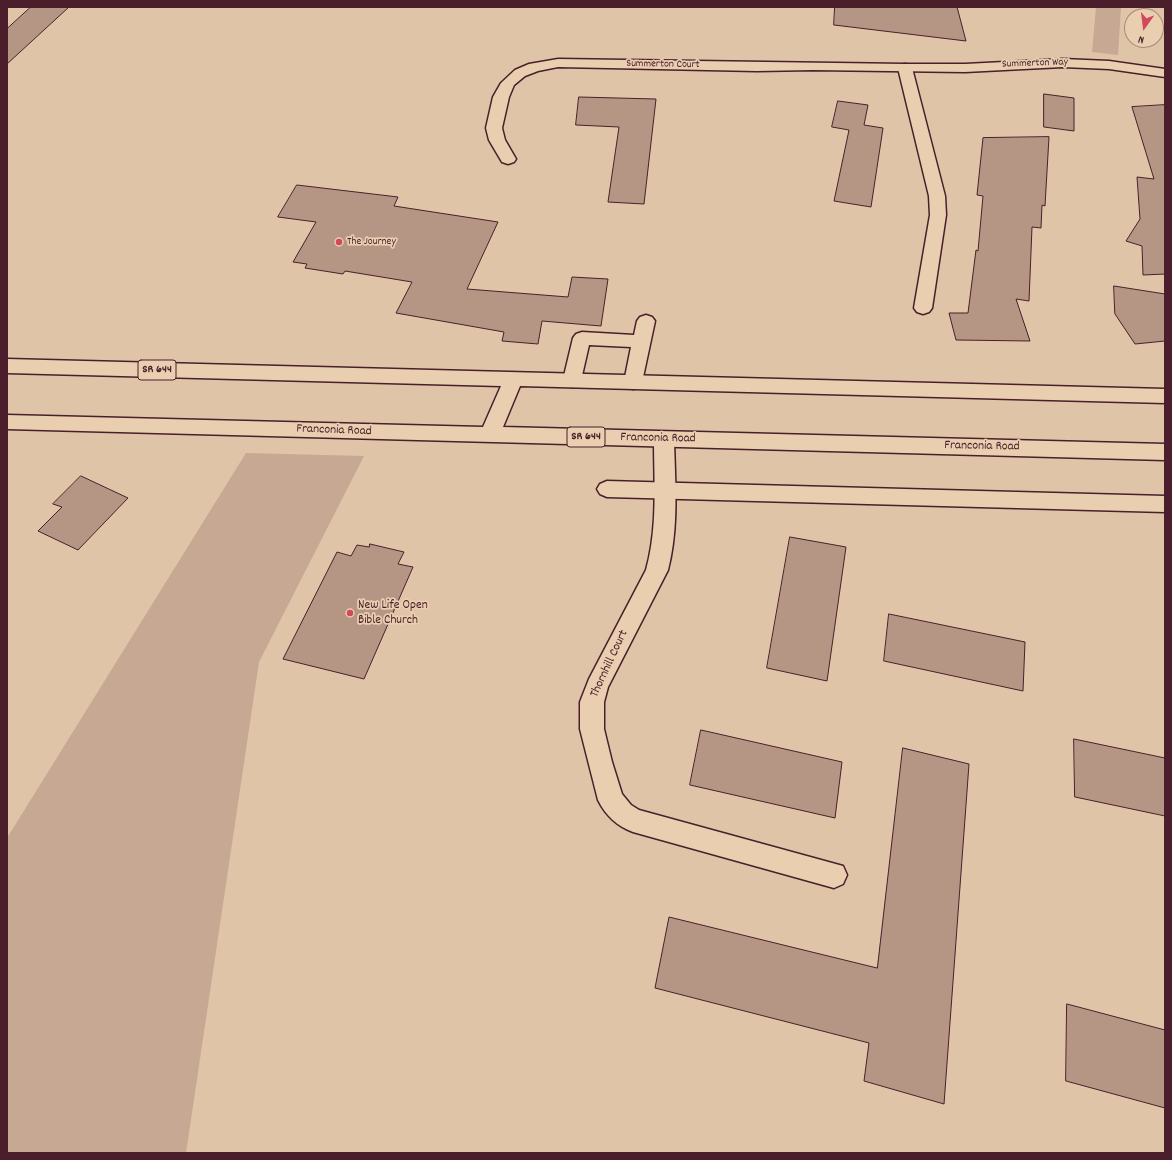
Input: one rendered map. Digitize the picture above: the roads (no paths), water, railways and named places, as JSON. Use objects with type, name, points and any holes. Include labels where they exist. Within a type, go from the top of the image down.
[{"type":"main road","name":"Summerton Court","points":[[508,159],[497,140],[494,128],[501,97],[508,83],[520,73],[534,67],[558,63],[749,67],[812,66],[904,68]]},
{"type":"main road","name":"Summerton Way","points":[[904,68],[965,68],[1063,63],[1109,65],[1165,73]]},
{"type":"main road","name":"SR 644","points":[[7,366],[1165,396]]},
{"type":"main road","points":[[490,435],[513,379]]},
{"type":"main road","name":"Franconia Road","points":[[7,422],[1165,452]]},
{"type":"main road","name":"Thornhill Court","points":[[664,439],[665,533],[662,554],[657,570],[597,686],[592,702],[592,729],[611,800],[622,813],[633,820],[834,875]]},
{"type":"lane","points":[[904,68],[937,196],[938,215],[923,308]]},
{"type":"lane","points":[[633,382],[646,321]]},
{"type":"lane","points":[[572,380],[582,338],[642,342]]},
{"type":"lane","points":[[607,490],[1165,504]]},
{"type":"place","name":"The Journey","points":[[339,242]]},
{"type":"place","name":"New Life Open Bible Church","points":[[350,613]]}]
